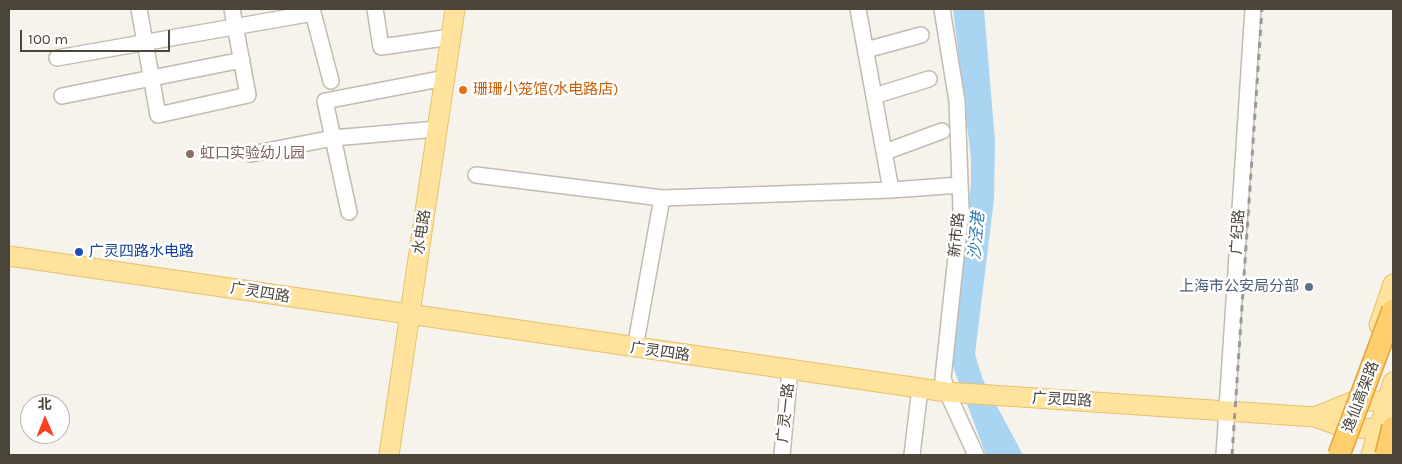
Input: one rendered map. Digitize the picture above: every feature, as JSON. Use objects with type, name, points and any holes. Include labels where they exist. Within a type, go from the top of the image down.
[{"type":"highway","name":"逸仙高架路","points":[[1337,455],[1374,396],[1393,310]]},
{"type":"highway","points":[[1386,455],[1389,428]]},
{"type":"main road","name":"水电路","points":[[389,455],[408,315],[455,9]]},
{"type":"main road","name":"广灵四路","points":[[9,256],[951,393],[1315,417],[1346,428],[1389,428]]},
{"type":"main road","points":[[1371,455],[1389,428],[1374,396],[1393,284]]},
{"type":"main road","points":[[1374,396],[1393,330]]},
{"type":"main road","points":[[1337,455],[1346,428],[1374,396],[1393,382]]},
{"type":"main road","name":"广灵四路","points":[[1315,417],[1374,396]]},
{"type":"street","points":[[139,9],[158,115],[248,95],[232,9]]},
{"type":"street","points":[[375,9],[382,47],[451,37]]},
{"type":"street","points":[[858,9],[891,190]]},
{"type":"street","name":"新市路","points":[[942,9],[957,101],[960,185],[960,210],[943,362],[943,378],[976,455]]},
{"type":"street","name":"广纪路","points":[[1224,455],[1253,9]]},
{"type":"street","points":[[57,58],[312,11],[331,81]]},
{"type":"street","points":[[866,50],[920,35]]},
{"type":"street","points":[[62,96],[242,60]]},
{"type":"street","points":[[349,212],[325,101],[445,78]]},
{"type":"street","points":[[874,96],[929,79]]},
{"type":"street","points":[[251,154],[333,138],[437,129]]},
{"type":"street","points":[[885,152],[942,131]]},
{"type":"street","points":[[476,175],[662,198],[891,190],[960,185]]},
{"type":"street","points":[[635,348],[662,198]]},
{"type":"street","name":"广灵一路","points":[[782,455],[790,370]]},
{"type":"street","points":[[912,455],[920,388]]},
{"type":"water","name":"沙泾港","points":[[953,9],[984,9],[995,141],[994,199],[975,354],[983,380],[1023,455],[986,455],[952,364],[971,183],[971,158]]},
{"type":"railway","points":[[1232,455],[1262,9]]},
{"type":"place","name":"珊珊小笼馆(水电路店)","points":[[463,90]]},
{"type":"place","name":"虹口实验幼儿园","points":[[190,154]]},
{"type":"place","name":"广灵四路水电路","points":[[79,252]]},
{"type":"place","name":"上海市公安局分部","points":[[1309,287]]}]
